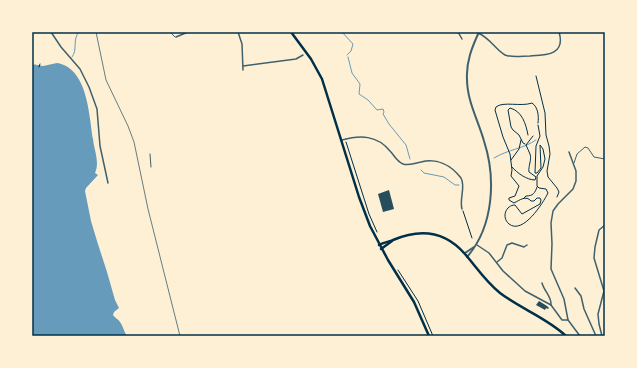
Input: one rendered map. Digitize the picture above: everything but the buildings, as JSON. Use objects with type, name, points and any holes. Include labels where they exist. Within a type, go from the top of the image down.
[{"type":"main road","points":[[291,32],[312,58],[322,79],[366,215],[381,249],[414,302],[429,336]]},
{"type":"main road","points":[[379,245],[412,233],[428,233],[448,240],[457,246],[468,257],[480,274],[499,293],[546,321],[566,336]]},
{"type":"main road","points":[[381,249],[392,240]]},
{"type":"street","points":[[51,32],[61,47],[77,64],[89,87],[96,110],[100,146],[108,183]]},
{"type":"street","points":[[176,37],[188,32]]},
{"type":"street","points":[[238,32],[242,44],[243,70]]},
{"type":"street","points":[[458,32],[462,39]]},
{"type":"street","points":[[468,257],[482,235],[492,185],[488,153],[469,95],[467,80],[470,55],[479,33],[484,35],[502,53],[512,57],[551,54],[557,50],[560,44],[559,32]]},
{"type":"street","points":[[243,66],[296,58],[303,55]]},
{"type":"street","points":[[342,140],[360,136],[371,138],[386,147],[402,164],[430,160],[446,164],[462,181],[462,209]]},
{"type":"street","points":[[570,152],[577,175],[575,186],[553,211],[551,223],[551,269],[564,298],[568,320],[580,336]]},
{"type":"street","points":[[602,336],[598,314],[604,291],[594,258],[599,230],[605,225]]},
{"type":"street","points":[[497,262],[502,258],[507,244],[512,243],[524,247],[527,245]]},
{"type":"street","points":[[464,254],[477,245]]},
{"type":"street","points":[[477,245],[489,253],[506,274],[525,291],[551,305]]},
{"type":"street","points":[[542,282],[544,291],[551,301],[551,305],[562,320],[568,320]]},
{"type":"street","points":[[575,288],[581,296],[584,310],[596,336]]},
{"type":"lane","points":[[170,32],[176,37]]},
{"type":"lane","points":[[574,164],[577,154],[585,147],[588,148],[594,157],[605,159]]},
{"type":"lane","points":[[150,154],[151,167]]},
{"type":"path","points":[[536,76],[544,108],[546,135],[550,154],[547,171],[548,177],[557,188],[557,197]]},
{"type":"path","points":[[532,103],[537,110],[540,136],[536,146],[536,173],[541,168],[540,145],[542,144],[545,159],[543,167],[537,176],[537,186],[535,192],[530,196],[526,196],[514,202],[509,200],[515,196],[519,186],[511,176],[511,161],[495,110],[496,107],[503,104],[518,106],[532,103]]},
{"type":"path","points":[[511,164],[513,168],[522,176],[535,180],[536,177],[529,172],[528,166],[531,159],[526,144],[523,143],[519,135],[511,127],[508,110],[510,108],[514,109],[526,123],[528,135]]},
{"type":"path","points":[[526,144],[533,136]]},
{"type":"path","points":[[511,161],[519,149],[521,140]]},
{"type":"path","points":[[346,142],[369,214],[378,236]]},
{"type":"path","points":[[523,198],[528,198],[531,201],[534,201],[537,198],[540,198],[542,202],[522,214],[515,205],[511,205],[506,211],[506,220],[509,224],[520,225],[526,222],[540,207],[548,193],[546,189],[539,188],[537,186]]},
{"type":"path","points":[[462,209],[472,238]]},
{"type":"water","points":[[57,63],[67,67],[75,74],[81,83],[85,94],[97,160],[95,173],[98,175],[85,191],[91,221],[115,300],[119,308],[113,315],[120,322],[127,336],[32,336],[32,64],[43,66]]},
{"type":"waterway","points":[[72,57],[75,51],[76,38],[79,32]]},
{"type":"waterway","points":[[342,32],[353,44],[351,51],[347,55]]},
{"type":"waterway","points":[[348,57],[352,73],[360,84],[359,94],[368,100],[377,110],[383,109],[383,114],[389,124],[406,145],[410,159]]},
{"type":"waterway","points":[[494,158],[536,140]]},
{"type":"waterway","points":[[421,170],[424,173],[444,177],[455,185],[459,185]]},
{"type":"railway","points":[[96,32],[106,80],[134,142],[148,209],[180,336]]}]
